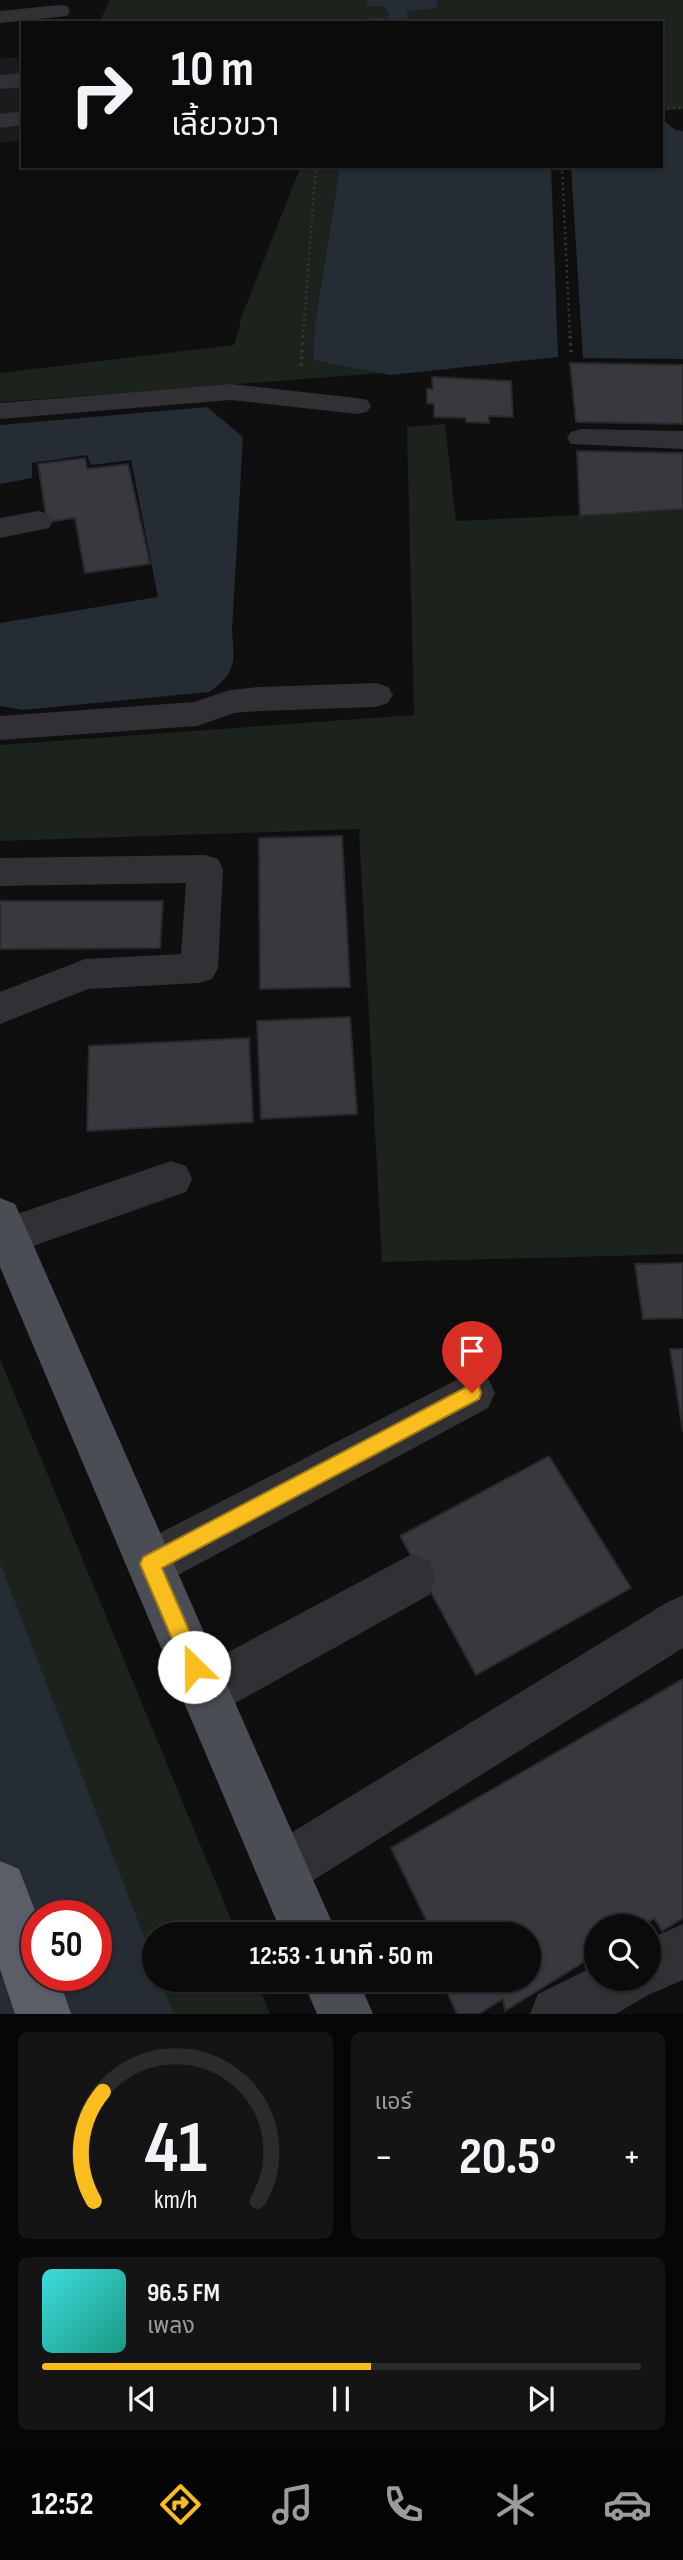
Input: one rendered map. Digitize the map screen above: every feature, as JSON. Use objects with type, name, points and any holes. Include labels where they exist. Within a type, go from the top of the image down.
[{"type":"highway","points":[[0,1888],[43,2014]]},
{"type":"main road","points":[[4,1226],[305,1922]]},
{"type":"main road","points":[[336,1992],[345,2014]]},
{"type":"lane","points":[[0,17],[59,11]]},
{"type":"lane","points":[[0,82],[21,80]]},
{"type":"lane","points":[[0,121],[21,118]]},
{"type":"lane","points":[[0,411],[231,392],[357,406]]},
{"type":"lane","points":[[581,438],[683,440]]},
{"type":"lane","points":[[0,528],[38,521]]},
{"type":"lane","points":[[0,728],[197,714],[230,702],[259,699],[376,695]]},
{"type":"lane","points":[[0,873],[205,869],[199,968],[85,974],[0,1008]]},
{"type":"lane","points":[[4,1226],[171,1179]]},
{"type":"lane","points":[[150,1564],[472,1393]]},
{"type":"lane","points":[[205,1692],[412,1578]]},
{"type":"lane","points":[[282,1869],[683,1620]]},
{"type":"lane","points":[[661,1962],[683,1951]]},
{"type":"lane","points":[[564,2013],[605,1991]]},
{"type":"path","points":[[663,108],[683,107]]},
{"type":"path","points":[[301,366],[316,168]]},
{"type":"path","points":[[562,168],[571,352]]},
{"type":"shaded area","points":[[110,0],[368,0],[367,5],[382,6],[389,12],[385,18],[371,17],[364,21],[100,21]]},
{"type":"shaded area","points":[[368,0],[438,0],[437,8],[407,12],[408,19],[418,21],[364,21],[371,17],[385,18],[389,13],[382,6],[366,6]]},
{"type":"shaded area","points":[[438,0],[683,0],[683,109],[663,111],[663,21],[408,19],[407,12],[437,8]]},
{"type":"shaded area","points":[[21,57],[21,140],[0,143],[0,59]]},
{"type":"shaded area","points":[[663,120],[675,130],[683,131],[683,359],[583,358],[571,168],[663,168]]},
{"type":"shaded area","points":[[300,168],[340,168],[315,324],[313,360],[383,373],[0,402],[0,373],[234,345],[243,313]]},
{"type":"shaded area","points":[[340,168],[551,168],[558,357],[390,375],[313,360],[315,324]]},
{"type":"shaded area","points":[[207,407],[243,437],[232,631],[233,659],[229,673],[209,692],[22,710],[0,706],[0,623],[158,597],[131,460],[91,465],[87,455],[32,463],[32,478],[0,484],[0,425]]},
{"type":"shaded area","points":[[445,424],[456,521],[683,510],[683,1254],[382,1262],[359,829],[0,841],[0,745],[414,715],[407,427]]},
{"type":"shaded area","points":[[0,1359],[232,1922],[142,1922],[142,1992],[261,1992],[270,2014],[0,2014]]},
{"type":"shaded area","points":[[0,1563],[142,1932],[142,1992],[165,1992],[174,2014],[0,2014]]},
{"type":"building","points":[[570,363],[683,365],[683,424],[576,422]]},
{"type":"building","points":[[432,377],[511,381],[513,417],[489,416],[489,423],[466,422],[466,418],[434,417],[434,404],[427,403],[427,389],[433,389]]},
{"type":"building","points":[[577,451],[683,453],[683,509],[580,516]]},
{"type":"building","points":[[85,458],[87,469],[128,464],[150,564],[85,573],[75,518],[47,522],[38,464]]},
{"type":"building","points":[[342,836],[350,987],[260,989],[259,838]]},
{"type":"building","points":[[0,901],[163,901],[160,948],[0,949]]},
{"type":"building","points":[[350,1017],[357,1114],[261,1119],[257,1021]]},
{"type":"building","points":[[249,1038],[253,1122],[87,1131],[89,1046]]},
{"type":"building","points":[[683,1263],[683,1318],[643,1319],[635,1264]]},
{"type":"building","points":[[670,1349],[683,1349],[683,1432]]},
{"type":"building","points":[[549,1456],[631,1588],[476,1675],[400,1536]]},
{"type":"building","points":[[683,1679],[683,1918],[662,1931],[661,1914],[584,1914],[584,1962],[541,1989],[541,1922],[427,1922],[391,1848]]},
{"type":"building","points":[[447,1992],[536,1992],[505,2011],[503,1999],[479,2014],[457,2014]]},
{"type":"route","points":[[194,1667],[150,1564],[472,1393]]}]
